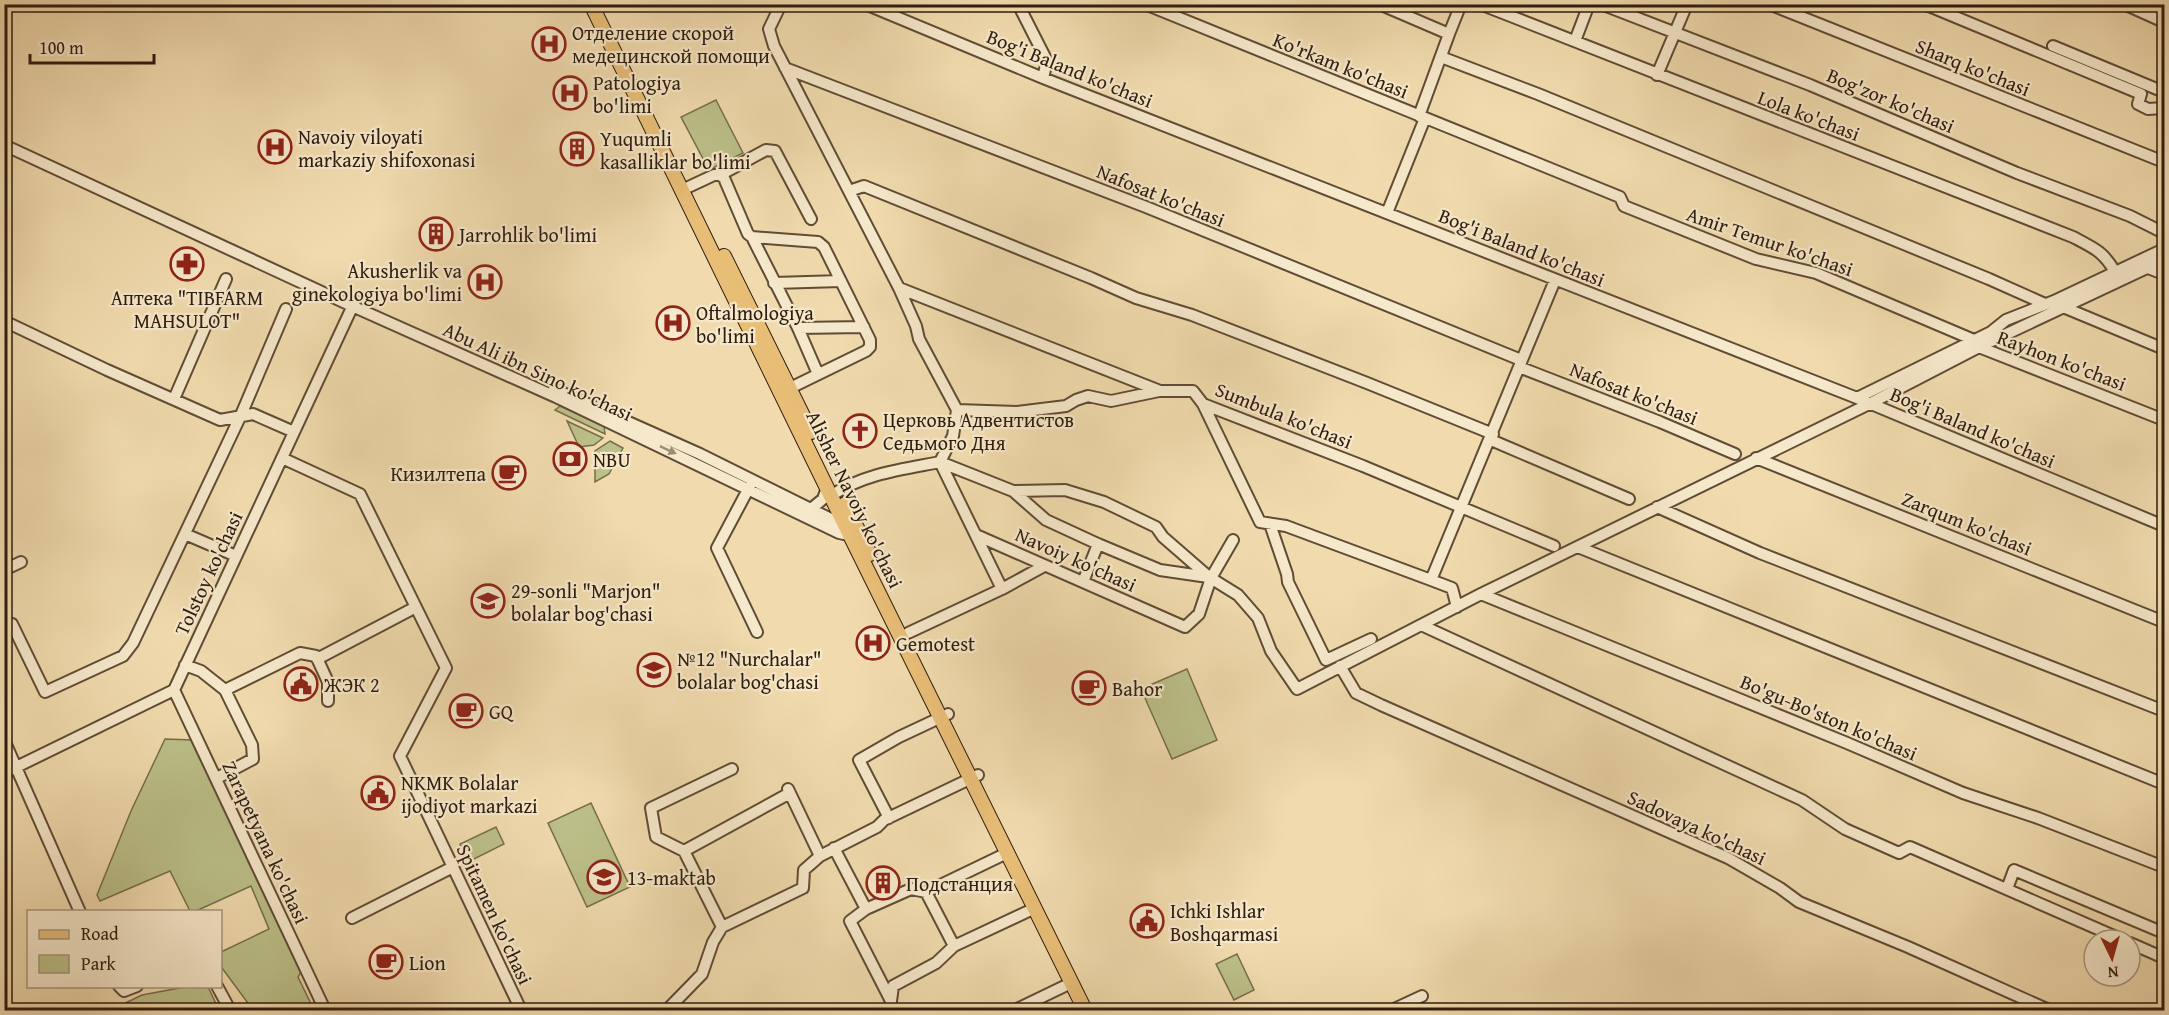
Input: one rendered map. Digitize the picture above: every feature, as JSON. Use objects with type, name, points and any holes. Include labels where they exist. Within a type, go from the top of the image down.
[{"type":"main road","name":"Alisher Navoiy ko'chasi","points":[[591,4],[686,188],[832,491],[908,633],[944,716]]},
{"type":"main road","name":"Alisher Navoiy ko'chasi","points":[[601,4],[686,188]]},
{"type":"main road","name":"Alisher Navoiy ko'chasi","points":[[853,531],[1094,1011]]},
{"type":"main road","name":"Alisher Navoiy ko'chasi","points":[[975,777],[1007,853],[1085,1011]]},
{"type":"street","points":[[781,4],[769,29],[774,46],[899,288],[916,326],[919,339],[957,410],[953,436],[940,462]]},
{"type":"street","name":"Bog'i Baland ko'chasi","points":[[865,4],[1043,78],[1857,398],[2164,526]]},
{"type":"street","points":[[1018,4],[1047,61],[1043,78]]},
{"type":"street","name":"Ko'rkam ko'chasi","points":[[1145,4],[1422,117]]},
{"type":"street","points":[[1379,4],[1449,34]]},
{"type":"street","points":[[1387,213],[1461,4]]},
{"type":"street","name":"Lola ko'chasi","points":[[1480,4],[2073,237],[2098,249],[2108,259],[2115,272]]},
{"type":"street","points":[[1575,41],[1588,4]]},
{"type":"street","name":"Bog'zor ko'chasi","points":[[1601,4],[1810,85],[2018,174],[2130,216],[2164,233]]},
{"type":"street","points":[[1657,75],[1687,4]]},
{"type":"street","name":"Sharq ko'chasi","points":[[1769,4],[2164,162]]},
{"type":"street","points":[[1924,4],[2141,94],[2138,104],[2148,109],[2164,108]]},
{"type":"street","points":[[2124,4],[2164,22]]},
{"type":"street","points":[[2054,45],[2164,92]]},
{"type":"street","points":[[1441,57],[1538,94],[2045,304]]},
{"type":"street","name":"Nafosat ko'chasi","points":[[785,68],[1157,212],[1735,454]]},
{"type":"street","name":"Amir Temur ko'chasi","points":[[1422,117],[1620,197],[1624,206],[1756,259],[1816,273],[1977,344]]},
{"type":"street","name":"Abu Ali ibn Sino ko'chasi","points":[[4,138],[354,303]]},
{"type":"street","name":"Abu Ali ibn Sino ko'chasi","points":[[4,145],[354,303],[700,454],[839,533],[853,531]]},
{"type":"street","points":[[686,188],[714,175],[720,175],[766,150],[775,151],[811,219]]},
{"type":"street","points":[[720,175],[724,178],[748,234],[752,237],[798,328],[818,374]]},
{"type":"street","points":[[849,191],[864,186],[1136,298],[1192,315],[1356,379],[1629,499]]},
{"type":"street","points":[[752,237],[818,242],[824,247],[870,340],[870,347],[866,351],[785,390]]},
{"type":"street","points":[[811,509],[832,491],[848,485],[888,473],[940,462],[1013,490],[1065,490],[1104,502],[1156,527],[1162,537],[1210,577],[1238,596],[1258,618],[1271,651],[1297,688],[1481,594],[1869,404],[1977,344],[2006,320],[2164,249]]},
{"type":"street","points":[[1857,398],[2164,260]]},
{"type":"street","points":[[2148,268],[2164,274]]},
{"type":"street","points":[[174,399],[226,279]]},
{"type":"street","points":[[1431,580],[1555,280]]},
{"type":"street","points":[[774,283],[841,281]]},
{"type":"street","name":"Sumbula ko'chasi","points":[[899,288],[1160,390],[1193,392],[1203,404],[1554,546]]},
{"type":"street","name":"Tolstoy ko'chasi","points":[[174,690],[354,303]]},
{"type":"street","points":[[2063,307],[2164,349]]},
{"type":"street","points":[[4,628],[12,624],[45,692],[123,656],[133,643],[241,415],[286,309]]},
{"type":"street","points":[[4,321],[220,420],[253,414],[294,432]]},
{"type":"street","points":[[798,328],[864,327]]},
{"type":"street","name":"Rayhon ko'chasi","points":[[1977,344],[2164,420]]},
{"type":"street","points":[[957,410],[1017,412],[1066,406],[1088,396],[1111,401],[1160,390]]},
{"type":"street","points":[[1203,404],[1260,522],[1286,526],[1452,588],[1457,607]]},
{"type":"street","name":"Spitamen ko'chasi","points":[[282,458],[360,494],[446,668],[400,756],[521,1011]]},
{"type":"street","name":"Zarqum ko'chasi","points":[[1756,458],[2164,622]]},
{"type":"street","points":[[940,462],[1002,589]]},
{"type":"street","points":[[751,484],[717,548],[757,632]]},
{"type":"street","name":"Abu Ali ibn Sino ko'chasi","points":[[751,484],[811,509],[853,531]]},
{"type":"street","name":"Navoiy ko'chasi","points":[[975,535],[1185,627],[1199,614],[1210,577],[1160,570],[1098,544],[1046,520],[1013,490]]},
{"type":"street","points":[[1657,507],[1760,553],[2164,711]]},
{"type":"street","points":[[1270,524],[1288,582],[1326,660],[1371,639]]},
{"type":"street","points":[[185,534],[236,556]]},
{"type":"street","points":[[1210,577],[1233,540]]},
{"type":"street","points":[[1083,582],[1098,544]]},
{"type":"street","points":[[1578,547],[2164,784]]},
{"type":"street","points":[[4,570],[21,562]]},
{"type":"street","points":[[908,633],[1002,589],[1044,566]]},
{"type":"street","name":"Bo'gu-Bo'ston ko'chasi","points":[[1481,594],[1807,726],[1964,793],[2038,818],[2164,867]]},
{"type":"street","points":[[225,690],[300,653],[317,658],[416,607]]},
{"type":"street","points":[[1420,625],[1802,800],[1845,829],[1899,853],[1910,847],[2096,928]]},
{"type":"street","points":[[317,658],[328,682],[328,701]]},
{"type":"street","points":[[185,665],[201,671],[225,690],[252,745],[252,759],[217,778]]},
{"type":"street","name":"Sadovaya ko'chasi","points":[[1340,666],[1356,693],[1372,701],[1728,858],[1780,888],[1799,902],[1908,947],[2049,1011]]},
{"type":"street","points":[[4,773],[174,690]]},
{"type":"street","name":"Zarapetyana ko'chasi","points":[[174,690],[325,1011]]},
{"type":"street","points":[[889,818],[858,760],[899,737],[944,716]]},
{"type":"street","points":[[4,740],[79,910]]},
{"type":"street","points":[[722,927],[684,851],[656,837],[651,808],[732,769]]},
{"type":"street","points":[[668,1011],[702,974],[713,942],[722,927],[803,888],[804,870],[820,856],[877,827],[889,818],[975,777]]},
{"type":"street","points":[[684,851],[789,791],[820,856]]},
{"type":"street","points":[[834,848],[866,909]]},
{"type":"street","points":[[890,1006],[850,921],[866,909],[911,890],[926,892],[1007,853]]},
{"type":"street","points":[[352,918],[453,867]]},
{"type":"street","points":[[2007,889],[2014,870],[2164,933]]},
{"type":"street","points":[[926,892],[954,946]]},
{"type":"street","points":[[890,1006],[893,986],[936,963],[954,946],[1035,908]]},
{"type":"street","points":[[2142,948],[2164,958]]},
{"type":"street","points":[[1015,1011],[1071,982]]},
{"type":"street","points":[[120,988],[124,991],[134,988]]},
{"type":"street","points":[[218,988],[230,1011]]},
{"type":"street","points":[[1392,1011],[1422,996]]},
{"type":"green space","points":[[716,100],[743,153],[709,170],[681,117]]},
{"type":"green space","points":[[560,406],[604,426],[605,434],[555,410]]},
{"type":"green space","points":[[567,421],[603,438],[594,445],[579,447]]},
{"type":"green space","points":[[610,441],[623,448],[609,474],[595,482],[595,451]]},
{"type":"green space","points":[[1187,669],[1217,740],[1172,759],[1141,689]]},
{"type":"green space","points":[[165,739],[193,740],[304,967],[298,977],[314,1010],[253,1010],[222,968],[222,952],[269,929],[251,886],[198,910],[190,910],[170,871],[100,901],[97,895],[131,811]]},
{"type":"green space","points":[[591,803],[630,887],[587,907],[548,823]]},
{"type":"green space","points":[[496,827],[504,844],[468,862],[460,844]]},
{"type":"green space","points":[[1237,954],[1254,990],[1234,1000],[1216,964]]},
{"type":"green space","points":[[179,988],[208,988],[219,1010],[111,1010],[142,995]]},
{"type":"place","name":"Отделение скорой медецинской помощи","points":[[549,44]]},
{"type":"place","name":"Patologiya bo'limi","points":[[570,93]]},
{"type":"place","name":"Navoiy viloyati markaziy shifoxonasi","points":[[275,147]]},
{"type":"place","name":"Yuqumli kasalliklar bo'limi","points":[[577,149]]},
{"type":"place","name":"Jarrohlik bo'limi","points":[[436,234]]},
{"type":"place","name":"Аптека \"TIBFARM MAHSULOT\"","points":[[187,264]]},
{"type":"place","name":"Akusherlik va ginekologiya bo'limi","points":[[485,282]]},
{"type":"place","name":"Oftalmologiya bo'limi","points":[[673,323]]},
{"type":"place","name":"Церковь Адвентистов Седьмого Дня","points":[[860,431]]},
{"type":"place","name":"NBU","points":[[570,459]]},
{"type":"place","name":"Кизилтепа","points":[[509,473]]},
{"type":"place","name":"29-sonli \"Marjon\" bolalar bog'chasi","points":[[488,601]]},
{"type":"place","name":"Gemotest","points":[[873,643]]},
{"type":"place","name":"№12 \"Nurchalar\" bolalar bog'chasi","points":[[654,670]]},
{"type":"place","name":"ЖЭК 2","points":[[301,684]]},
{"type":"place","name":"Bahor","points":[[1089,688]]},
{"type":"place","name":"GQ","points":[[466,711]]},
{"type":"place","name":"NKMK Bolalar ijodiyot markazi","points":[[378,793]]},
{"type":"place","name":"13-maktab","points":[[604,877]]},
{"type":"place","name":"Подстанция","points":[[883,883]]},
{"type":"place","name":"Ichki Ishlar Boshqarmasi","points":[[1147,921]]},
{"type":"place","name":"Lion","points":[[386,962]]}]
